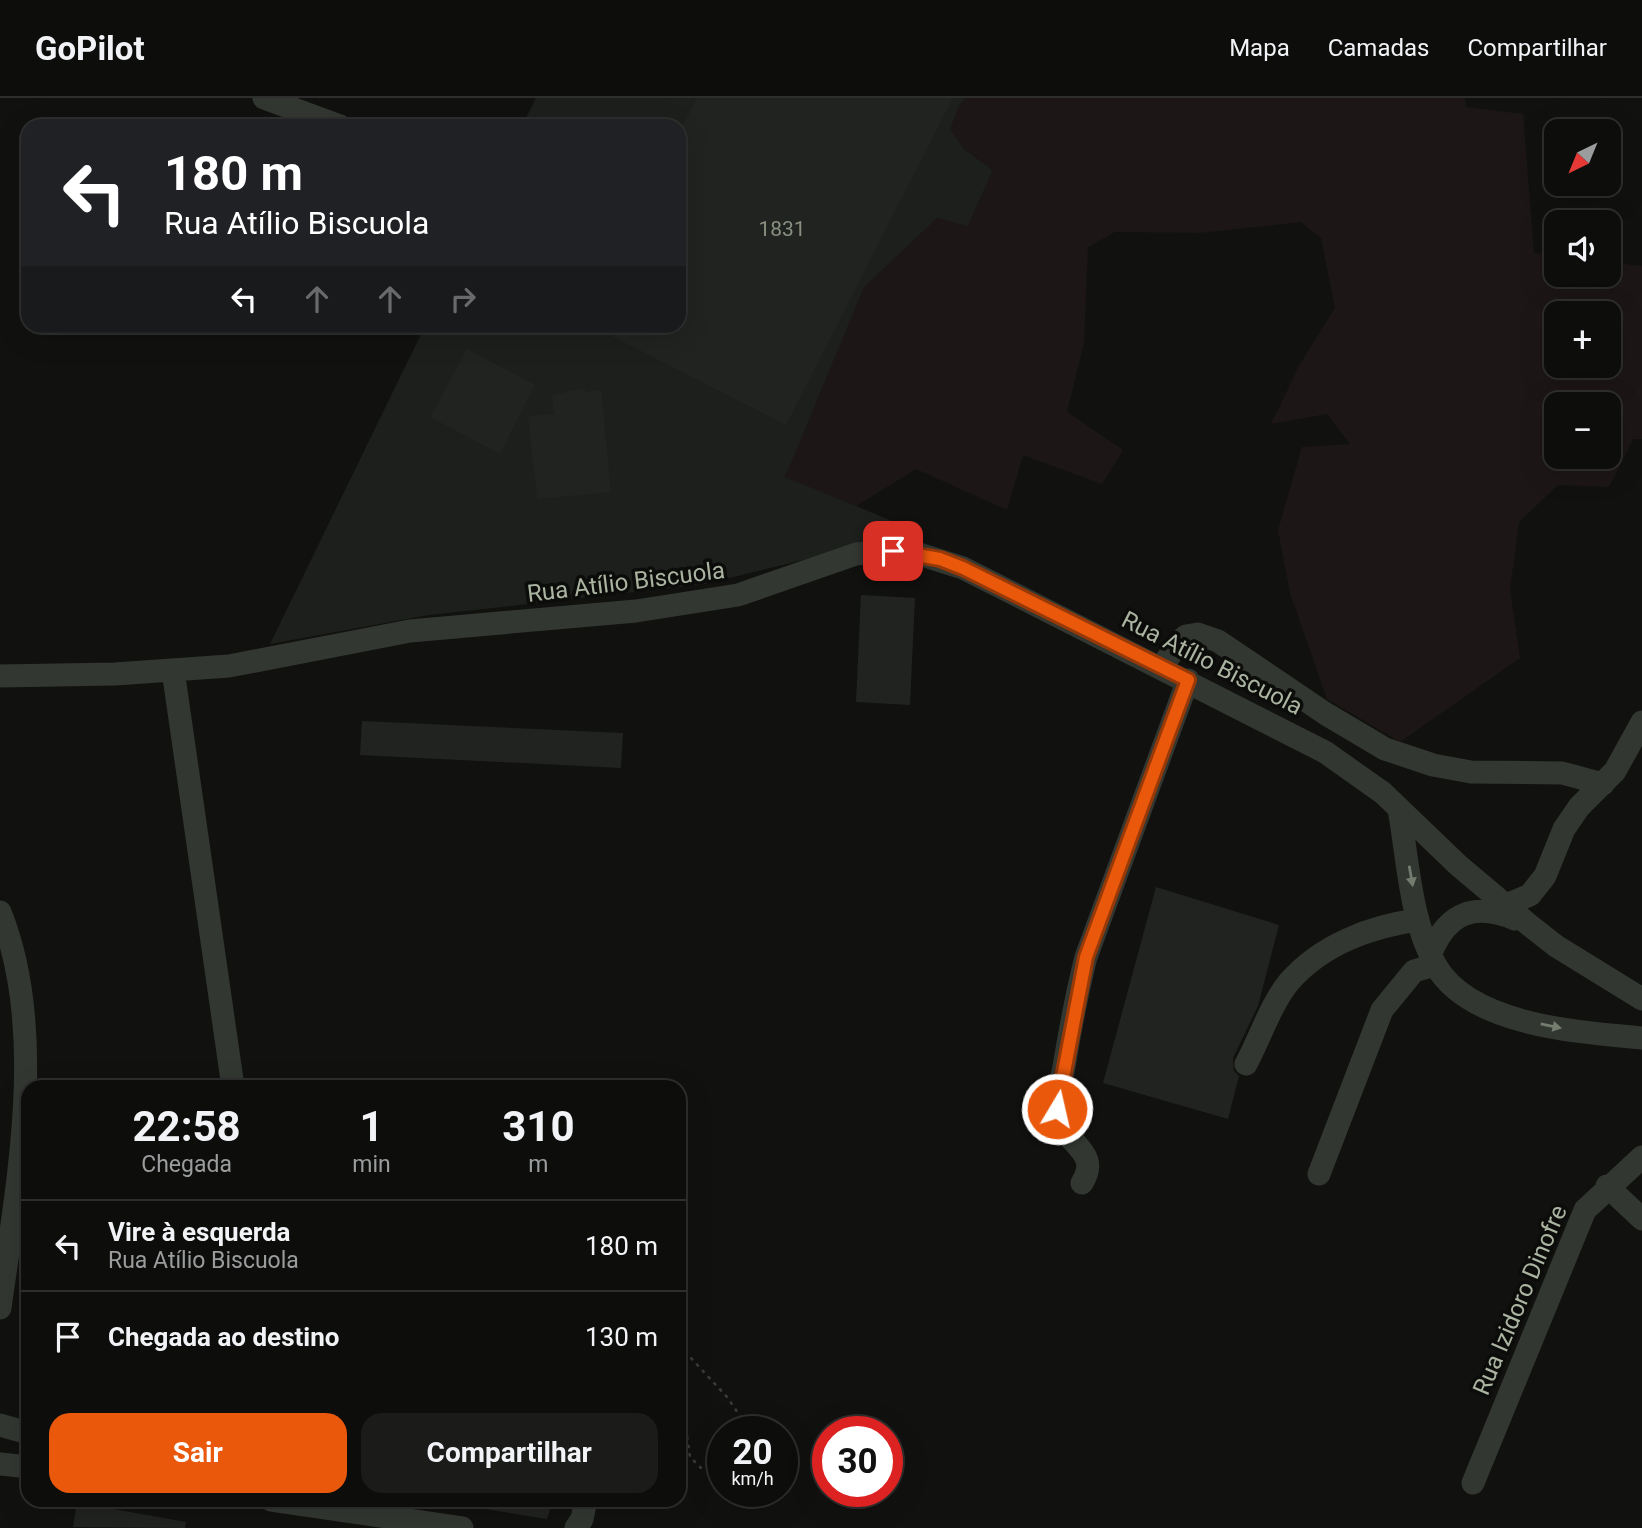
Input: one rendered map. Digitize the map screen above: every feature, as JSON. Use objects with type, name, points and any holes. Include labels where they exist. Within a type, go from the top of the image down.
[{"type":"street","points":[[264,98],[321,119]]},
{"type":"street","name":"Rua Atílio Biscuola","points":[[0,676],[173,670],[278,659],[410,631],[610,614],[705,601],[738,595],[856,554],[893,551],[940,559],[1188,680],[1325,752],[1368,780],[1506,905],[1556,946],[1642,999]]},
{"type":"street","points":[[1162,667],[1178,643],[1186,636],[1198,634],[1218,641],[1326,714],[1385,749],[1433,765],[1471,772],[1562,773],[1603,784]]},
{"type":"street","points":[[173,670],[232,1080]]},
{"type":"street","points":[[1082,1183],[1090,1171],[1088,1160],[1066,1135],[1057,1109],[1076,997],[1094,935],[1188,680]]},
{"type":"street","points":[[1506,905],[1530,895],[1537,887],[1545,876],[1564,829],[1579,807],[1603,784],[1624,757],[1642,722]]},
{"type":"street","points":[[1399,809],[1418,919],[1433,959],[1452,986],[1475,1002],[1517,1018],[1562,1028],[1642,1038]]},
{"type":"street","points":[[1319,1174],[1382,1010],[1413,971],[1433,959],[1445,928],[1469,912],[1493,911],[1528,924]]},
{"type":"street","points":[[0,912],[11,939],[21,989],[24,1080]]},
{"type":"street","points":[[1246,1064],[1289,983],[1318,958],[1344,940],[1391,923],[1418,919]]},
{"type":"street","points":[[0,1308],[15,1195],[21,1121]]},
{"type":"street","name":"Rua Izidoro Dinofre","points":[[1473,1483],[1585,1209],[1607,1186],[1642,1157]]},
{"type":"street","points":[[1607,1186],[1642,1219]]},
{"type":"street","points":[[0,1425],[21,1431]]},
{"type":"street","points":[[0,1464],[21,1466]]},
{"type":"street","points":[[319,1507],[462,1528]]},
{"type":"street","points":[[576,1528],[582,1519],[585,1507]]},
{"type":"path","points":[[686,1353],[727,1397],[740,1416]]},
{"type":"path","points":[[686,1430],[690,1457],[703,1470],[707,1470]]},
{"type":"shaded area","points":[[536,98],[966,98],[959,106],[963,148],[993,170],[968,227],[937,218],[785,476],[918,532],[705,584],[429,615],[270,644],[422,333],[686,333],[686,119],[526,119]]},
{"type":"shaded area","points":[[966,98],[1465,98],[1466,107],[1523,114],[1534,253],[1544,254],[1544,287],[1621,287],[1621,264],[1642,266],[1642,439],[1633,439],[1621,463],[1621,392],[1544,392],[1544,469],[1618,469],[1609,487],[1558,485],[1519,522],[1510,590],[1520,658],[1400,742],[1327,699],[1290,593],[1278,530],[1302,447],[1350,444],[1327,414],[1271,424],[1299,366],[1335,308],[1321,238],[1301,222],[1200,233],[1115,232],[1088,247],[1084,343],[1067,412],[1123,450],[1102,484],[1023,455],[1007,510],[916,469],[856,506],[785,477],[864,287],[937,218],[968,226],[993,170],[963,148],[950,129],[959,106]]},
{"type":"building","points":[[697,98],[953,98],[786,425],[606,333],[686,333],[686,119]]},
{"type":"building","points":[[467,349],[535,385],[500,454],[430,417]]},
{"type":"building","points":[[585,388],[585,392],[601,390],[611,492],[537,499],[528,416],[554,414],[552,395]]},
{"type":"building","points":[[861,595],[915,598],[910,705],[856,702]]},
{"type":"building","points":[[362,721],[623,733],[621,768],[360,755]]},
{"type":"building","points":[[1156,887],[1279,925],[1258,1006],[1233,1058],[1234,1071],[1239,1076],[1228,1119],[1103,1083]]},
{"type":"building","points":[[102,1507],[186,1522],[185,1528],[73,1527],[76,1508]]},
{"type":"building","points":[[472,1507],[551,1507],[547,1519]]},
{"type":"route","points":[[893,551],[940,559],[963,568],[1188,680],[1086,957],[1076,997],[1057,1109]]}]
